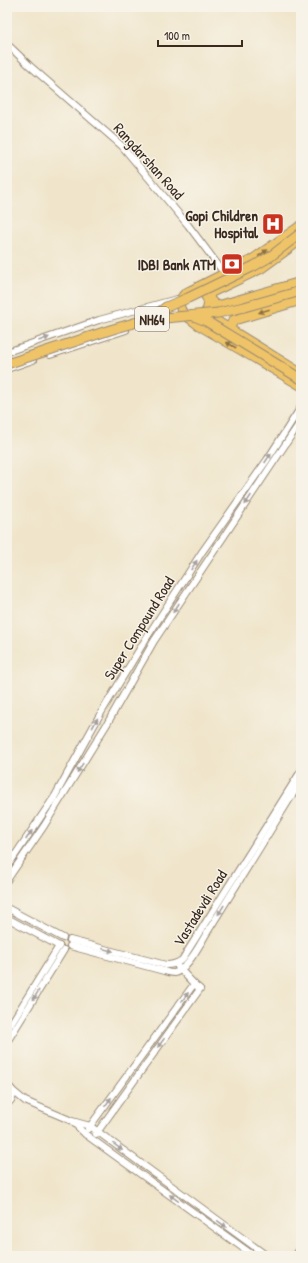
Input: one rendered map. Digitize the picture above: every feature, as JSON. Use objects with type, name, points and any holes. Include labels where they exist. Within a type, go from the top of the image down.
[{"type":"highway","points":[[157,314],[166,307],[254,266],[271,256],[301,233]]},
{"type":"highway","points":[[208,303],[218,306],[301,282]]},
{"type":"highway","name":"NH64","points":[[7,359],[64,340],[157,314],[224,307],[301,286]]},
{"type":"highway","name":"NH64","points":[[7,364],[144,320],[189,317],[218,313],[244,308],[301,291]]},
{"type":"highway","points":[[229,328],[234,320],[301,300]]},
{"type":"highway","points":[[189,317],[206,321],[301,379]]},
{"type":"main road","points":[[301,225],[251,260],[186,292],[181,298],[179,304],[180,309],[198,325],[301,386]]},
{"type":"main road","points":[[189,317],[199,318],[203,315],[212,293],[262,269],[301,240]]},
{"type":"main road","points":[[191,290],[196,290],[204,294],[214,319],[301,373]]},
{"type":"street","name":"Rangdarshan Road","points":[[7,44],[33,69],[122,146],[181,217],[224,273]]},
{"type":"street","points":[[7,352],[99,320],[181,298]]},
{"type":"street","points":[[7,369],[47,355],[51,356],[142,324],[189,317]]},
{"type":"street","name":"Super Compound Road","points":[[7,867],[55,796],[98,718],[147,637],[202,552],[263,466],[301,407]]},
{"type":"street","name":"Super Compound Road","points":[[7,880],[44,826],[107,724],[154,641],[301,421]]},
{"type":"street","name":"Vastadevdi Road","points":[[70,943],[166,965],[175,964],[182,960],[301,771]]},
{"type":"street","name":"Vastadevdi Road","points":[[70,943],[164,971],[174,973],[180,970],[190,960],[301,781]]},
{"type":"street","points":[[7,908],[63,938],[67,938],[70,943],[68,949],[61,947],[7,918]]},
{"type":"street","points":[[7,1042],[61,947],[60,940],[63,938]]},
{"type":"street","points":[[7,1030],[61,947]]},
{"type":"street","points":[[92,1139],[200,989],[175,964]]},
{"type":"street","points":[[85,1134],[194,984]]},
{"type":"street","points":[[7,1085],[25,1101],[72,1121],[90,1126],[267,1256]]},
{"type":"street","points":[[9,1102],[12,1098],[13,1091]]},
{"type":"street","points":[[9,1102],[25,1101]]},
{"type":"street","points":[[72,1121],[85,1134],[254,1256]]},
{"type":"street","points":[[295,1256],[301,1248]]},
{"type":"place","name":"Gopi Children Hospital","points":[[273,224]]},
{"type":"place","name":"IDBI Bank ATM","points":[[232,264]]}]
